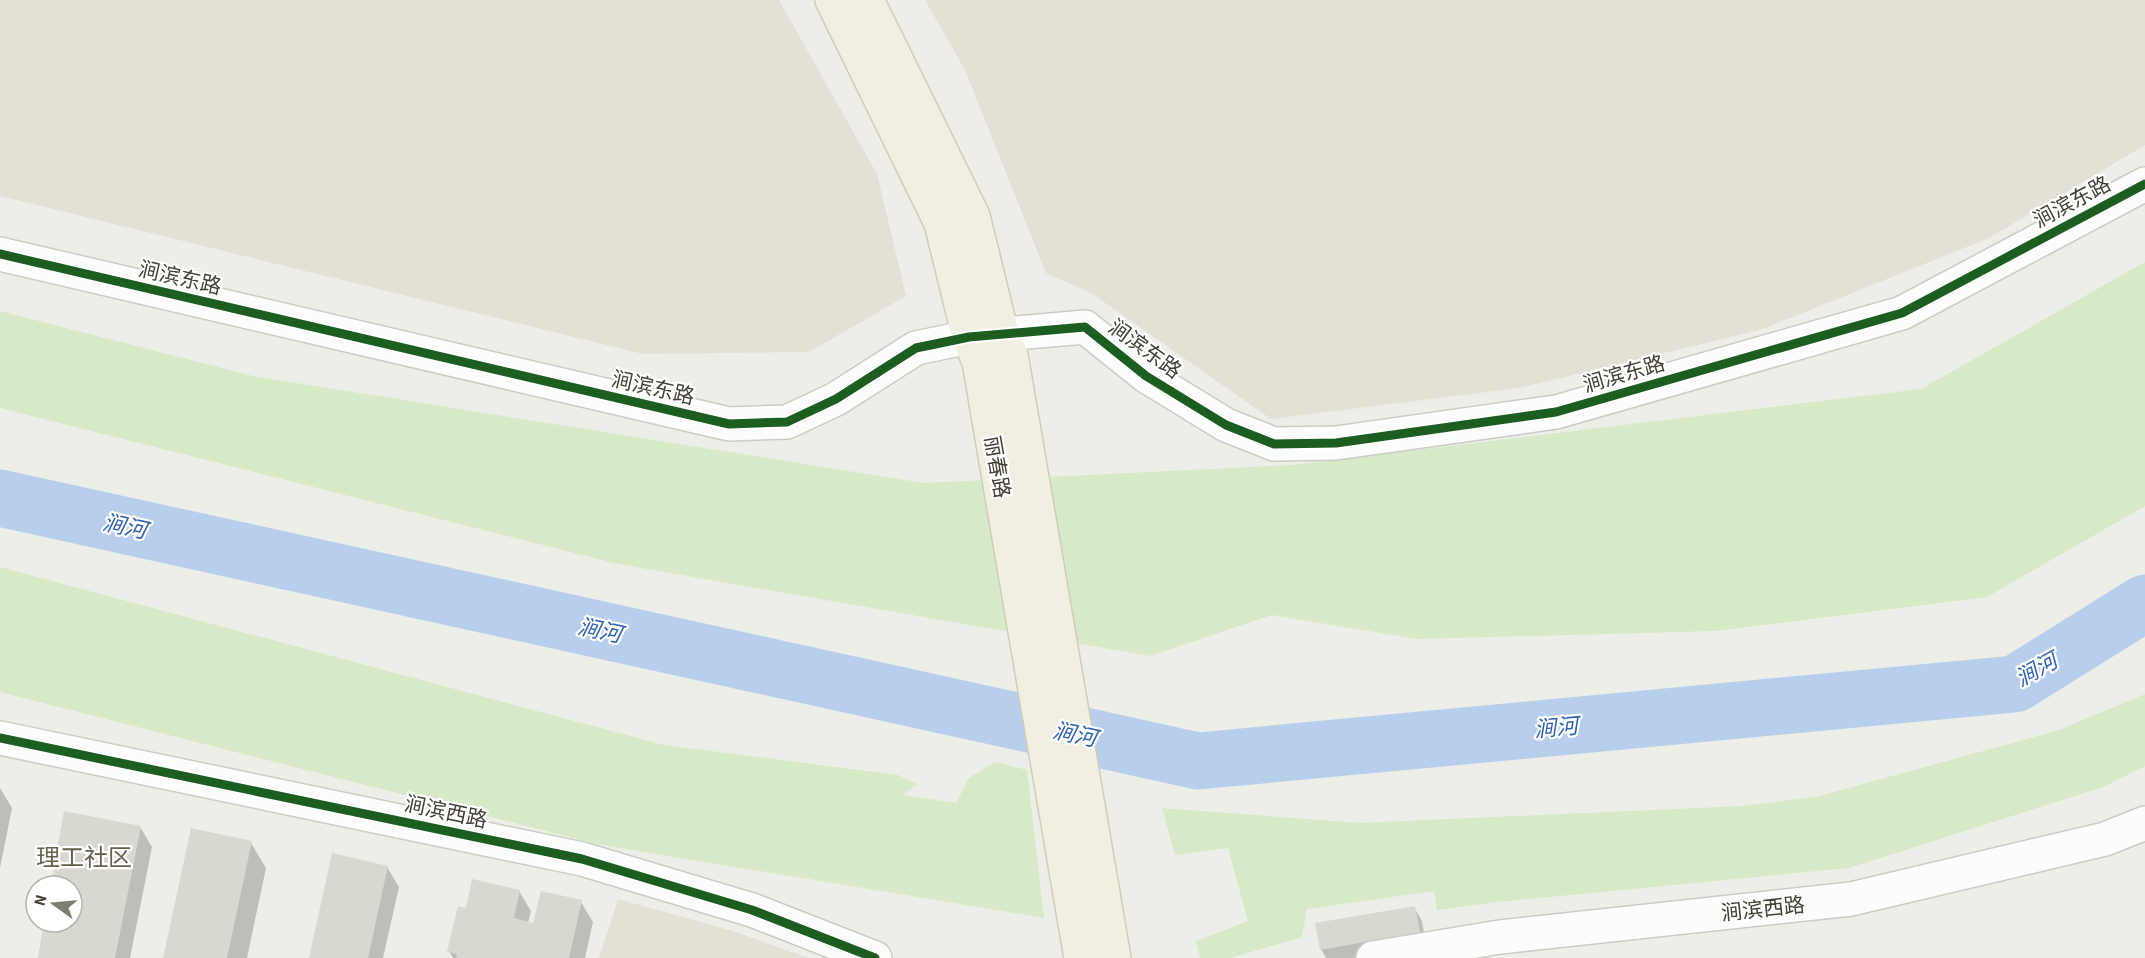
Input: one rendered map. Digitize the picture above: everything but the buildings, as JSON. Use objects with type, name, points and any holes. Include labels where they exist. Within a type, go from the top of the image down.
[{"type":"main road","name":"丽春路","points":[[832,0],[941,223],[974,349],[1081,958]]},
{"type":"main road","name":"丽春路","points":[[867,0],[973,216],[1007,344],[1114,958]]},
{"type":"street","name":"涧滨东路","points":[[0,254],[729,424],[788,423],[836,399],[916,348],[974,349],[1085,327],[1146,376],[1226,425],[1274,444],[1336,442],[1556,412],[1902,313],[2145,184]]},
{"type":"street","name":"涧滨西路","points":[[0,738],[582,859],[752,910],[875,958]]},
{"type":"street","name":"涧滨西路","points":[[1373,958],[1500,937],[1851,899],[2105,839],[2145,824]]},
{"type":"shaded area","points":[[0,0],[779,0],[877,174],[906,296],[809,352],[643,354],[0,196]]},
{"type":"shaded area","points":[[925,0],[2145,0],[2145,145],[1989,238],[1760,330],[1519,388],[1271,419],[1091,293],[1046,273],[965,70]]},
{"type":"shaded area","points":[[618,899],[736,932],[808,958],[599,958]]},
{"type":"green space","points":[[2145,262],[2145,506],[1987,597],[1715,631],[1417,639],[1272,615],[1150,656],[618,564],[0,408],[0,311],[253,376],[924,483],[1293,465],[1921,389]]},
{"type":"green space","points":[[0,567],[664,745],[898,775],[917,784],[903,795],[956,803],[969,778],[995,762],[1027,770],[1044,918],[597,844],[0,692]]},
{"type":"green space","points":[[2145,694],[2145,766],[2103,787],[1849,868],[1497,902],[1437,910],[1434,891],[1307,909],[1302,937],[1231,958],[1200,958],[1196,941],[1248,921],[1228,848],[1175,855],[1162,808],[1360,823],[1742,806],[1816,797],[2059,730]]},
{"type":"waterway","name":"涧河","points":[[0,498],[1198,761],[2015,684],[2145,603]]},
{"type":"cycle path","points":[[0,254],[729,424],[787,422],[836,399],[916,348],[969,337],[1085,327],[1146,376],[1226,425],[1274,444],[1336,443],[1556,412],[1902,313],[2145,184]]},
{"type":"cycle path","points":[[0,738],[582,859],[752,910],[875,958]]},
{"type":"district","name":"理工社区","points":[[84,858]]}]
